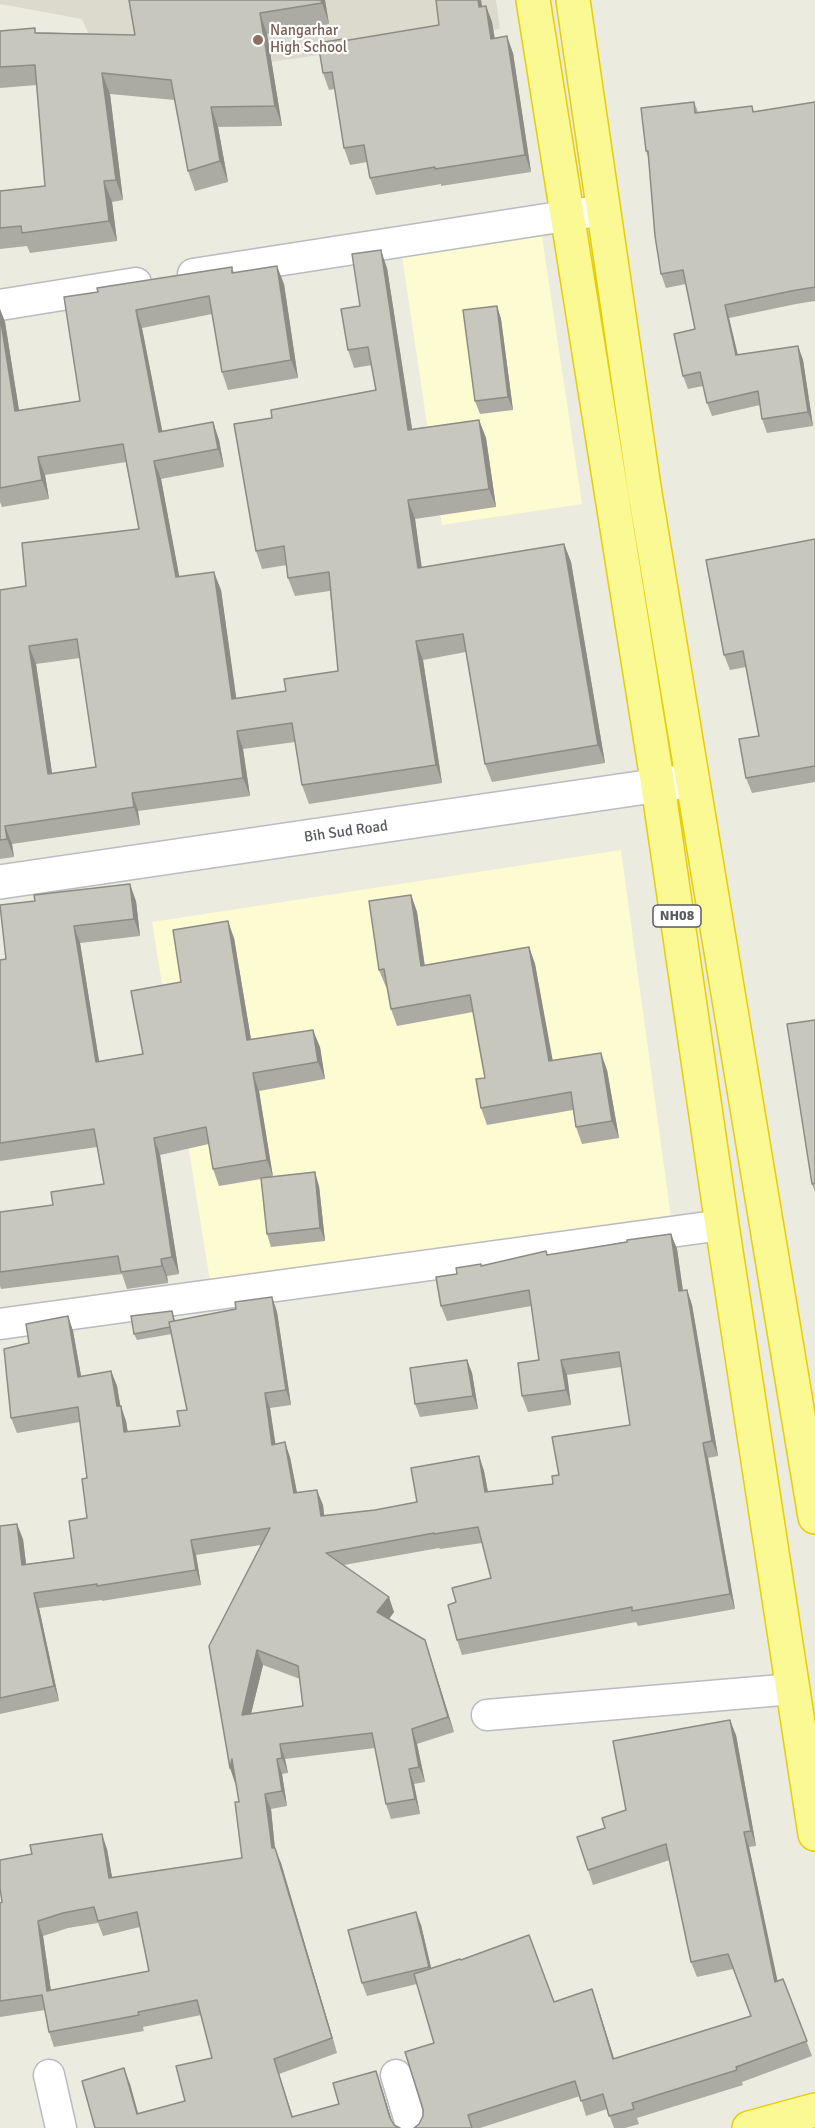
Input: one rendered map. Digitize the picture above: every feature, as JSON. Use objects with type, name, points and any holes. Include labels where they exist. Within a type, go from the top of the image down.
[{"type":"highway","name":"NH08","points":[[533,0],[658,786],[815,1834]]},
{"type":"highway","name":"NH08","points":[[573,0],[644,487],[815,1517]]},
{"type":"highway","points":[[749,2128],[815,2110]]},
{"type":"main road","name":"Bih Sud Road","points":[[0,882],[692,780]]},
{"type":"street","points":[[0,305],[604,210]]},
{"type":"street","points":[[0,1324],[722,1225]]},
{"type":"street","points":[[487,1715],[793,1689]]},
{"type":"street","points":[[49,2075],[61,2128]]},
{"type":"street","points":[[396,2075],[412,2128]]},
{"type":"shaded area","name":"Nangarhar High School","points":[[0,0],[496,0],[500,29],[208,71],[104,70],[82,19],[0,4]]},
{"type":"shaded area","points":[[540,223],[582,504],[442,525],[400,243]]},
{"type":"shaded area","points":[[621,850],[671,1218],[210,1281],[152,922]]},
{"type":"building","points":[[129,0],[321,0],[322,3],[260,13],[275,106],[211,107],[220,161],[188,171],[171,80],[102,73],[116,180],[104,181],[109,221],[22,233],[21,226],[0,228],[0,191],[45,186],[35,65],[0,67],[0,31],[35,28],[35,33],[135,35]]},
{"type":"building","points":[[436,0],[478,0],[479,7],[486,6],[491,39],[507,36],[525,155],[370,178],[364,145],[344,148],[332,72],[323,73],[318,43],[439,25]]},
{"type":"building","points":[[694,102],[695,113],[752,106],[753,112],[815,102],[815,287],[725,305],[736,355],[798,346],[808,412],[762,419],[758,391],[707,403],[700,372],[683,376],[674,334],[695,329],[683,270],[661,274],[655,236],[648,151],[646,151],[641,108]]},
{"type":"building","points":[[381,250],[408,430],[479,420],[489,489],[408,500],[418,568],[564,544],[598,745],[485,764],[463,634],[416,641],[436,765],[302,785],[292,723],[237,731],[243,778],[132,793],[134,807],[5,826],[7,839],[0,840],[0,590],[26,586],[22,543],[139,529],[123,444],[38,457],[42,480],[0,488],[0,316],[15,411],[80,401],[64,297],[98,292],[97,288],[232,267],[232,273],[277,266],[291,360],[222,372],[209,296],[136,310],[159,432],[213,422],[218,449],[154,461],[176,577],[214,572],[232,699],[286,691],[284,679],[338,671],[329,572],[288,578],[284,546],[256,551],[234,424],[272,418],[271,410],[376,390],[368,347],[348,350],[341,309],[360,306],[352,254]],"holes":[[[77,639],[96,767],[48,774],[29,646]]]},
{"type":"building","points":[[497,306],[508,397],[475,401],[463,310]]},
{"type":"building","points":[[815,539],[815,766],[746,778],[739,739],[759,736],[743,651],[724,655],[706,560]]},
{"type":"building","points":[[130,884],[134,919],[74,926],[96,1062],[143,1054],[131,991],[181,982],[173,930],[228,921],[247,1040],[313,1030],[318,1062],[253,1073],[267,1160],[213,1169],[206,1127],[154,1138],[172,1257],[161,1259],[162,1266],[121,1272],[118,1256],[0,1272],[0,1212],[53,1205],[51,1192],[104,1184],[94,1129],[0,1143],[0,960],[6,959],[0,905],[35,901],[34,895]]},
{"type":"building","points":[[411,895],[421,966],[529,947],[549,1061],[601,1053],[612,1121],[576,1127],[571,1092],[481,1108],[476,1079],[485,1078],[470,995],[391,1009],[384,969],[379,970],[369,901]]},
{"type":"building","points":[[815,1020],[815,1183],[812,1184],[787,1024]]},
{"type":"building","points":[[315,1172],[320,1228],[267,1234],[261,1178]]},
{"type":"building","points":[[671,1234],[679,1291],[687,1290],[712,1441],[703,1443],[730,1594],[632,1611],[632,1607],[457,1640],[448,1605],[456,1602],[452,1588],[491,1578],[478,1527],[326,1553],[389,1597],[377,1612],[425,1640],[448,1717],[412,1729],[419,1767],[409,1769],[415,1799],[386,1804],[372,1733],[280,1744],[282,1758],[277,1759],[282,1791],[265,1794],[272,1848],[275,1848],[332,2038],[274,2059],[292,2117],[339,2104],[333,2083],[376,2071],[390,2118],[394,2125],[400,2128],[95,2128],[82,2081],[124,2068],[137,2114],[185,2101],[176,2066],[212,2058],[197,2000],[138,2012],[139,2015],[49,2032],[42,1995],[0,2001],[0,1903],[2,1902],[0,1860],[32,1854],[30,1845],[102,1834],[109,1878],[242,1858],[235,1802],[239,1802],[232,1759],[230,1768],[209,1646],[270,1528],[191,1540],[196,1570],[97,1586],[97,1584],[34,1593],[54,1686],[0,1698],[0,1526],[17,1524],[22,1565],[74,1558],[69,1521],[87,1518],[82,1479],[87,1478],[78,1407],[11,1418],[4,1349],[29,1343],[26,1324],[68,1316],[78,1377],[111,1371],[117,1406],[121,1406],[124,1432],[180,1426],[177,1411],[187,1410],[169,1322],[236,1309],[235,1302],[272,1297],[286,1390],[265,1393],[272,1445],[285,1442],[294,1493],[317,1490],[321,1516],[375,1510],[417,1502],[411,1468],[479,1456],[485,1492],[553,1484],[552,1476],[559,1475],[552,1437],[630,1425],[619,1352],[561,1360],[566,1390],[522,1396],[518,1363],[539,1360],[529,1290],[441,1306],[436,1277],[457,1274],[456,1268],[481,1264],[481,1266],[546,1251],[547,1255],[627,1242],[627,1240]],"holes":[[[257,1650],[298,1666],[303,1706],[242,1715]],[[94,1907],[98,1921],[137,1912],[149,1971],[47,1991],[38,1921]]]},
{"type":"building","points":[[172,1311],[174,1321],[169,1322],[170,1327],[134,1334],[131,1316]]},
{"type":"building","points":[[467,1360],[473,1396],[415,1404],[410,1368]]},
{"type":"building","points":[[730,1720],[751,1831],[744,1832],[775,1982],[783,1979],[807,2041],[736,2067],[737,2070],[632,2103],[634,2109],[609,2116],[603,2094],[581,2101],[575,2081],[468,2115],[472,2128],[414,2128],[423,2116],[423,2109],[405,2052],[434,2043],[414,1974],[461,1960],[529,1935],[554,2002],[592,1989],[613,2059],[751,2016],[728,1954],[691,1962],[666,1844],[588,1870],[577,1837],[605,1828],[602,1818],[626,1810],[613,1741]]},
{"type":"building","points":[[416,1912],[429,1967],[362,1983],[348,1930]]},
{"type":"place","name":"Nangarhar High School","points":[[258,40]]}]
